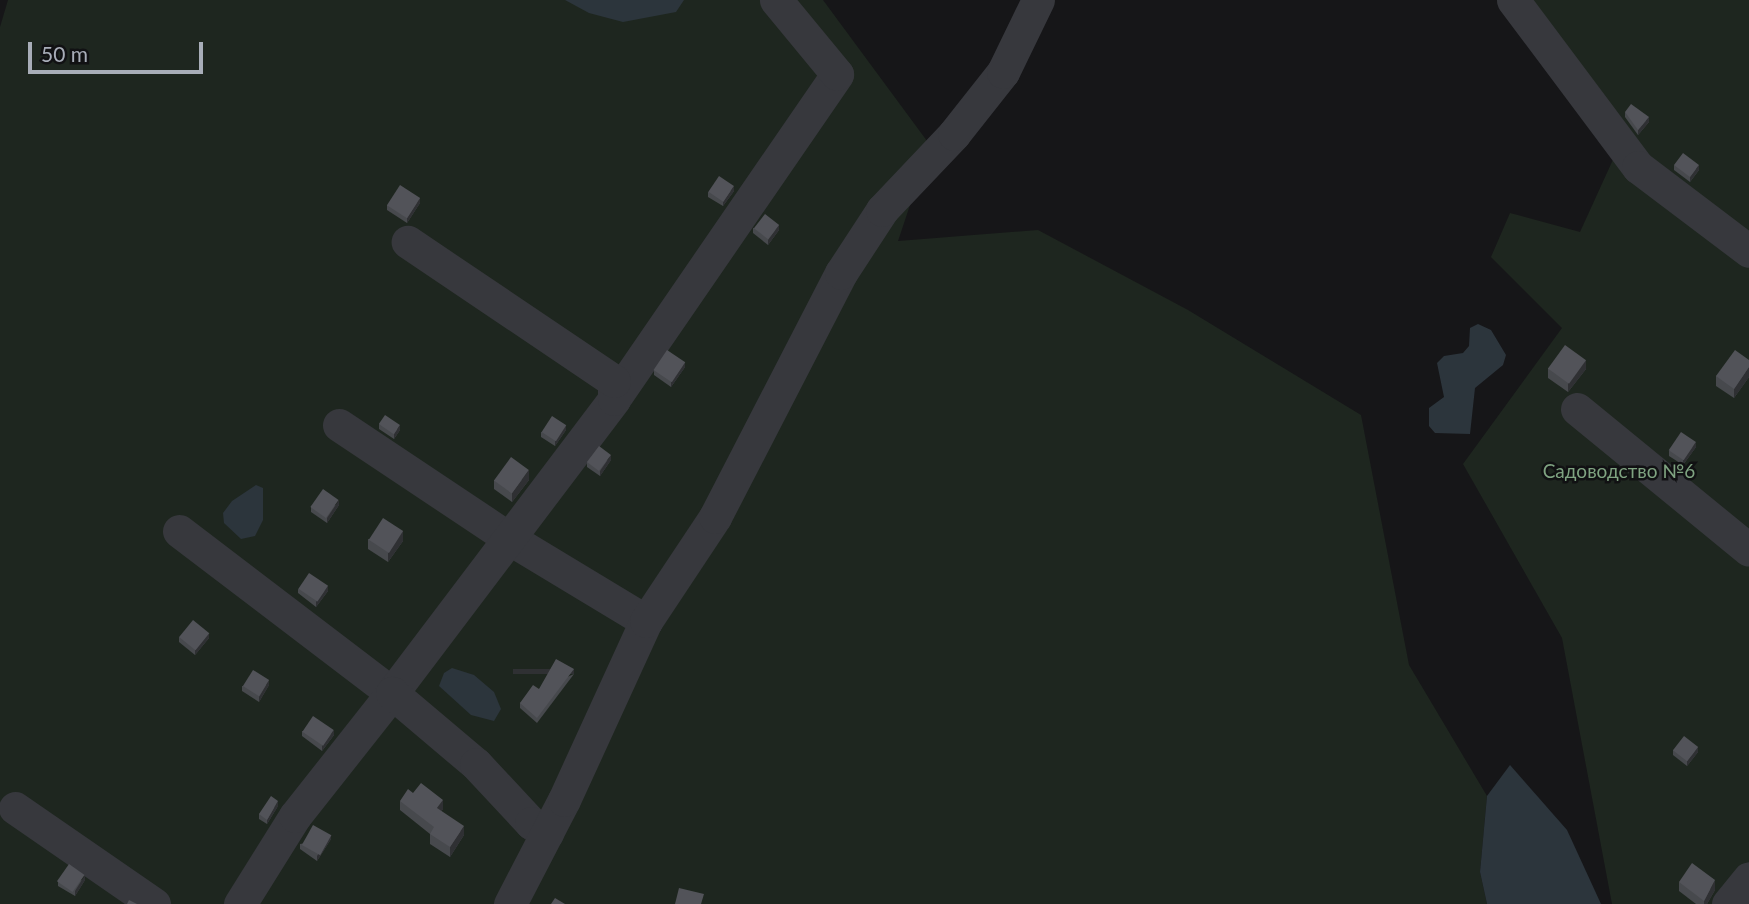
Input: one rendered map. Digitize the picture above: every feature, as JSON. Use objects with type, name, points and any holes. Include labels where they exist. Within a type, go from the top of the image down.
[{"type":"lane","points":[[240,904],[295,816],[614,399],[837,74],[776,0]]},
{"type":"lane","points":[[510,904],[547,833],[646,621],[715,517],[841,273],[881,210],[1003,72],[1038,0]]},
{"type":"lane","points":[[1513,0],[1638,167],[1749,251]]},
{"type":"lane","points":[[408,242],[614,381],[614,399]]},
{"type":"lane","points":[[1577,409],[1749,550]]},
{"type":"lane","points":[[340,425],[510,538],[646,621]]},
{"type":"lane","points":[[179,531],[392,692],[477,764],[531,823],[547,833]]},
{"type":"lane","points":[[15,808],[154,904]]},
{"type":"lane","points":[[1728,904],[1749,878]]},
{"type":"green space","points":[[8,0],[823,0],[930,145],[898,241],[1038,230],[1188,310],[1361,415],[1409,665],[1487,796],[1480,872],[1487,904],[0,904],[0,27]]},
{"type":"green space","name":"Садоводство №6","points":[[1513,0],[1749,0],[1749,904],[1612,904],[1562,638],[1463,464],[1562,328],[1491,257],[1510,213],[1580,232],[1616,153]]},
{"type":"shaded area","points":[[565,0],[684,0],[676,12],[623,22],[589,13]]},
{"type":"shaded area","points":[[1478,324],[1491,330],[1506,355],[1503,365],[1475,388],[1470,434],[1435,433],[1429,426],[1429,408],[1444,397],[1437,363],[1444,356],[1463,353],[1469,346],[1470,328]]},
{"type":"shaded area","points":[[256,485],[263,488],[263,520],[255,536],[241,539],[224,523],[223,513],[232,501]]},
{"type":"shaded area","points":[[452,668],[474,675],[494,692],[501,709],[494,721],[471,715],[439,686],[444,673]]},
{"type":"shaded area","points":[[1510,765],[1567,830],[1601,904],[1487,904],[1480,872],[1487,796]]},
{"type":"building","points":[[1631,104],[1649,117],[1638,130],[1625,112]]},
{"type":"building","points":[[1683,153],[1699,165],[1690,177],[1674,165]]},
{"type":"building","points":[[719,176],[734,186],[723,202],[708,192]]},
{"type":"building","points":[[400,185],[420,198],[407,218],[387,205]]},
{"type":"building","points":[[765,214],[779,225],[768,239],[754,228]]},
{"type":"building","points":[[1565,345],[1586,360],[1569,384],[1548,368]]},
{"type":"building","points":[[667,350],[685,362],[672,382],[654,370]]},
{"type":"building","points":[[1735,350],[1749,360],[1749,367],[1734,389],[1716,376]]},
{"type":"building","points":[[385,415],[400,425],[394,434],[379,424]]},
{"type":"building","points":[[552,416],[566,425],[556,441],[542,432]]},
{"type":"building","points":[[1681,432],[1696,442],[1684,460],[1669,450]]},
{"type":"building","points":[[599,446],[611,455],[599,471],[587,462]]},
{"type":"building","points":[[511,457],[529,470],[512,493],[494,480]]},
{"type":"building","points":[[323,489],[339,500],[326,518],[310,507]]},
{"type":"building","points":[[383,518],[403,531],[389,553],[369,540]]},
{"type":"building","points":[[309,573],[328,586],[317,602],[298,589]]},
{"type":"building","points":[[193,620],[209,633],[195,650],[179,637]]},
{"type":"building","points":[[556,659],[574,669],[537,718],[520,703],[533,685],[539,689]]},
{"type":"building","points":[[253,670],[269,680],[259,696],[243,686]]},
{"type":"building","points":[[313,716],[334,730],[323,746],[302,732]]},
{"type":"building","points":[[1684,736],[1698,747],[1687,761],[1673,750]]},
{"type":"building","points":[[421,783],[443,800],[437,808],[464,826],[450,847],[430,834],[434,827],[400,801],[408,789],[413,793]]},
{"type":"building","points":[[271,796],[278,801],[267,820],[259,814]]},
{"type":"building","points":[[313,825],[331,835],[320,855],[302,845]]},
{"type":"building","points":[[1692,863],[1715,880],[1704,901],[1679,882]]},
{"type":"building","points":[[69,864],[85,875],[73,892],[57,881]]},
{"type":"building","points":[[679,888],[704,894],[701,904],[675,904]]},
{"type":"building","points":[[555,898],[565,904],[551,904]]}]
